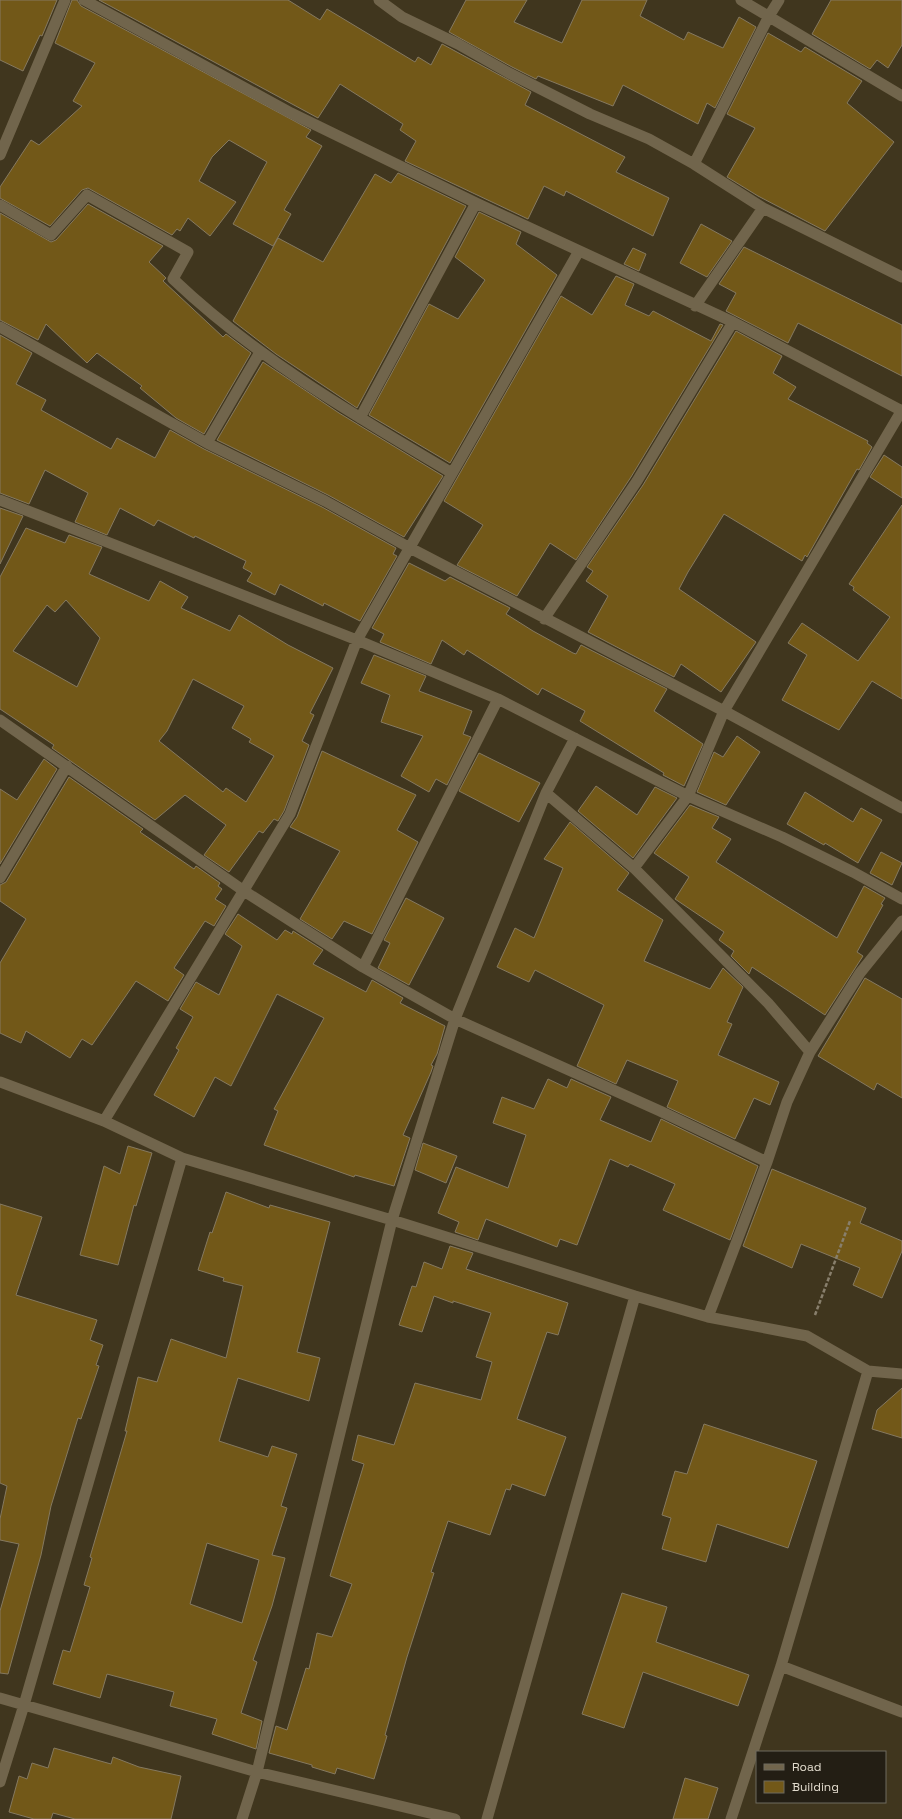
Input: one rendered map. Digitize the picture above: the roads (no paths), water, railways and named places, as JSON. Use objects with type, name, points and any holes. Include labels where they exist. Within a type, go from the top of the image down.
[{"type":"street","points":[[0,155],[65,0]]},
{"type":"street","points":[[84,0],[291,113],[476,203],[579,250],[695,306],[733,322],[902,410],[724,711],[688,796],[634,868]]},
{"type":"street","points":[[379,0],[402,17],[458,44],[509,74],[590,114],[648,139],[694,164],[763,208],[902,277]]},
{"type":"street","points":[[741,0],[902,96]]},
{"type":"street","points":[[694,164],[769,16],[779,0]]},
{"type":"street","points":[[0,205],[51,235],[87,195],[188,252],[173,279],[201,306],[260,352],[360,418],[452,473]]},
{"type":"street","points":[[360,418],[476,203]]},
{"type":"street","points":[[695,306],[763,208]]},
{"type":"street","points":[[104,1121],[290,814],[357,640],[579,250]]},
{"type":"street","points":[[544,619],[637,481],[733,322]]},
{"type":"street","points":[[0,327],[207,443],[325,501],[544,619],[724,711],[902,808]]},
{"type":"street","points":[[207,443],[260,352]]},
{"type":"street","points":[[0,500],[357,640],[498,699],[688,796],[782,837],[853,872],[902,899]]},
{"type":"street","points":[[363,967],[498,699]]},
{"type":"street","points":[[0,720],[244,891],[363,967],[455,1019],[660,1111],[767,1162]]},
{"type":"street","points":[[242,1819],[257,1772],[392,1220],[455,1019],[546,793],[575,738]]},
{"type":"street","points":[[0,878],[67,766]]},
{"type":"street","points":[[546,793],[634,868],[768,1003],[810,1052]]},
{"type":"street","points":[[708,1317],[767,1162],[786,1102],[810,1052],[860,973],[902,921]]},
{"type":"street","points":[[0,1082],[104,1121],[182,1158],[392,1220],[635,1296],[708,1317],[807,1336],[868,1371],[902,1374]]},
{"type":"street","points":[[0,1782],[24,1705],[182,1158]]},
{"type":"street","points":[[488,1819],[635,1296]]},
{"type":"street","points":[[731,1819],[781,1666],[868,1371]]},
{"type":"street","points":[[781,1666],[902,1712]]},
{"type":"street","points":[[0,1698],[257,1772],[455,1819]]}]
